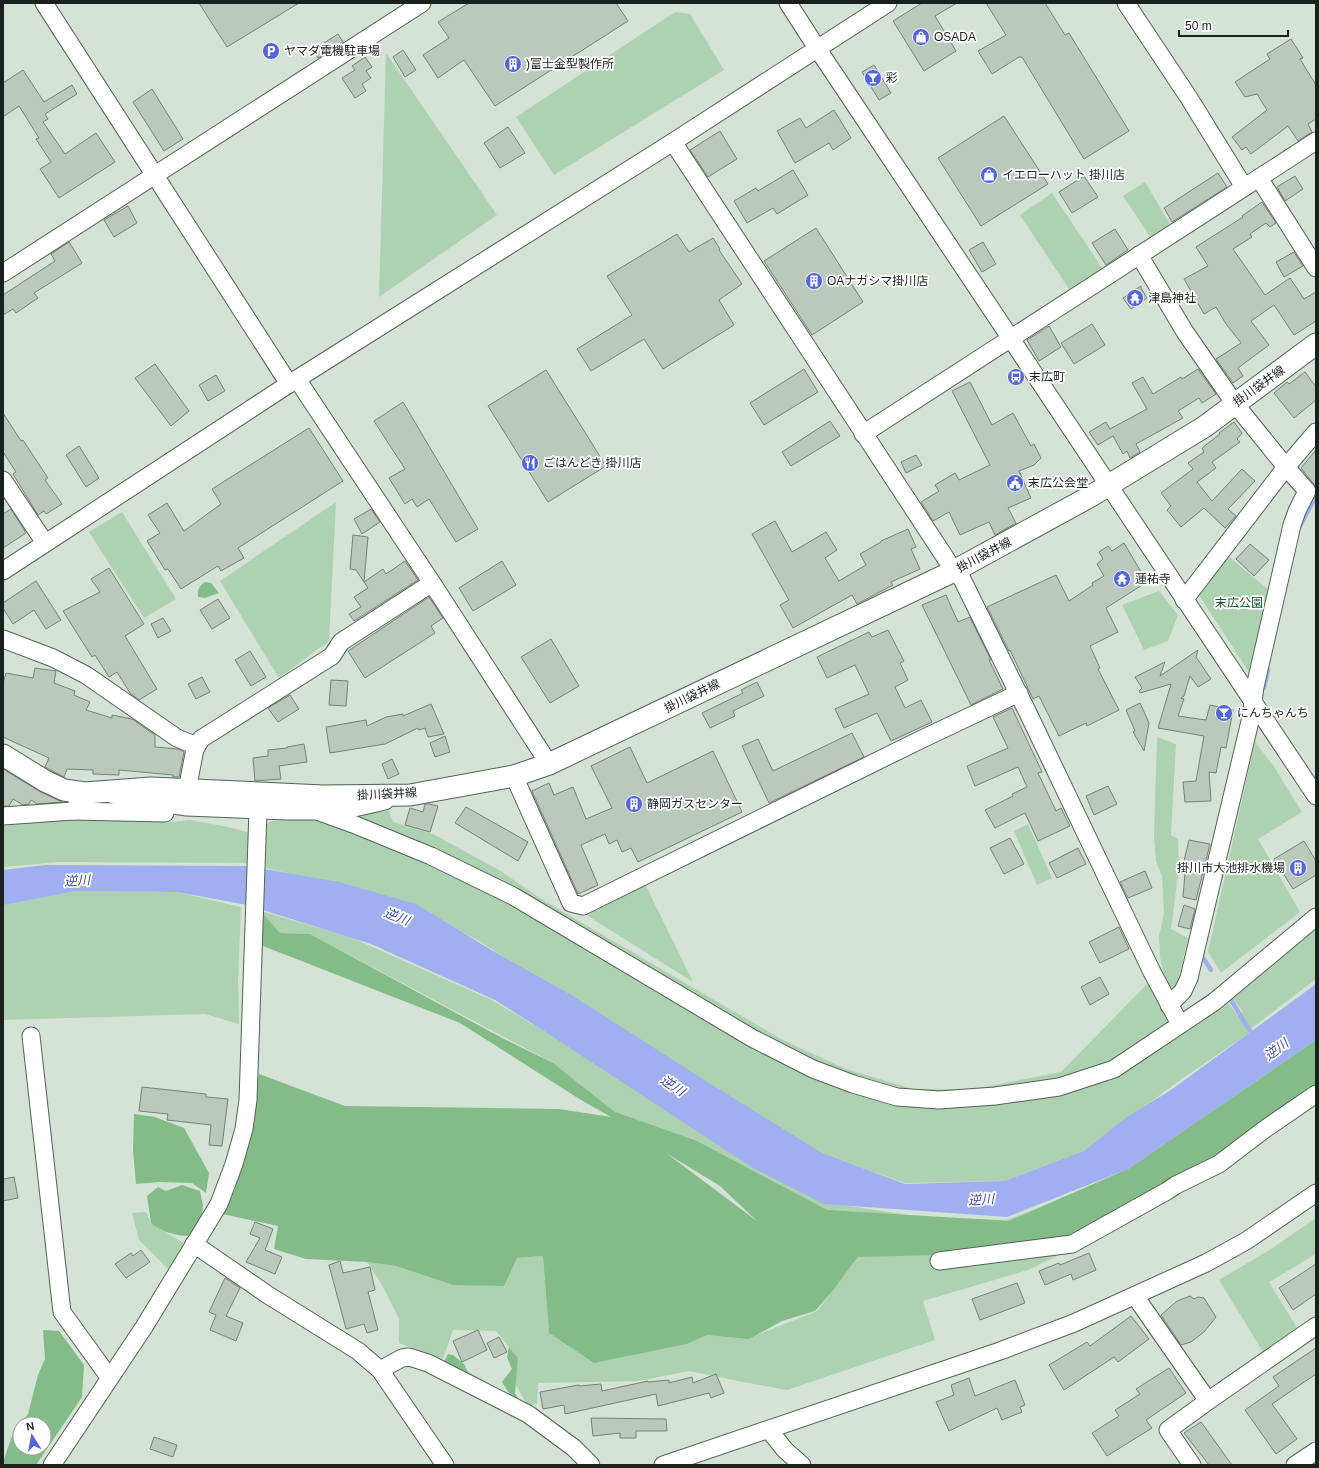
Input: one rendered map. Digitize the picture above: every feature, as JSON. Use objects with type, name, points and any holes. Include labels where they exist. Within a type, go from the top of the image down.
[{"type":"main road","name":"掛川袋井線","points":[[3,755],[45,781],[64,790],[92,792],[151,788],[187,798],[410,795],[514,776],[549,764],[954,571],[1109,486],[1204,427],[1316,344]]},
{"type":"street","points":[[44,3],[155,176],[293,382],[432,584],[549,764]]},
{"type":"street","points":[[3,273],[422,3]]},
{"type":"street","points":[[788,3],[1184,600],[1316,796]]},
{"type":"street","points":[[3,571],[293,382],[673,142],[888,3]]},
{"type":"street","points":[[1126,3],[1189,98],[1244,187]]},
{"type":"street","points":[[863,434],[1316,141]]},
{"type":"street","points":[[673,142],[863,434],[954,571],[962,579],[1019,693],[1168,1005],[1180,1024]]},
{"type":"street","points":[[1259,178],[1313,257]]},
{"type":"street","points":[[1139,255],[1185,332],[1235,404],[1307,491],[1292,525],[1255,687],[1253,702],[1189,978],[1183,991],[1168,1005]]},
{"type":"street","points":[[1184,600],[1286,467],[1316,432]]},
{"type":"street","points":[[3,480],[45,543]]},
{"type":"street","points":[[3,816],[73,811],[172,814],[187,798],[195,749],[201,739],[332,656],[341,642],[432,584]]},
{"type":"street","points":[[3,639],[53,658],[86,675],[177,738],[197,746]]},
{"type":"street","points":[[514,776],[571,903],[583,906],[920,740],[1019,693]]},
{"type":"street","points":[[73,811],[92,792]]},
{"type":"street","points":[[187,798],[257,817],[317,811],[340,811],[410,795]]},
{"type":"street","points":[[317,811],[431,856],[513,896],[752,1038],[813,1069],[853,1084],[897,1096],[939,1100],[995,1096],[1059,1087],[1114,1069],[1214,1002],[1316,918]]},
{"type":"street","points":[[52,1465],[144,1327],[219,1204],[234,1164],[244,1129],[248,1100],[257,817]]},
{"type":"street","points":[[31,1036],[62,1312],[109,1378]]},
{"type":"street","points":[[938,1261],[1072,1244],[1176,1185],[1219,1164],[1265,1129],[1316,1094]]},
{"type":"street","points":[[663,1465],[1000,1351],[1074,1323],[1206,1262],[1246,1241],[1316,1193]]},
{"type":"street","points":[[194,1244],[268,1295],[358,1351],[380,1370],[445,1465]]},
{"type":"street","points":[[1134,1296],[1208,1401]]},
{"type":"street","points":[[1192,1465],[1168,1430],[1316,1326]]},
{"type":"street","points":[[380,1370],[402,1358],[410,1357],[428,1363],[528,1414],[574,1448],[591,1465]]},
{"type":"street","points":[[769,1430],[785,1450],[802,1465]]},
{"type":"street","points":[[1296,1465],[1316,1451]]},
{"type":"green space","points":[[675,12],[690,14],[724,70],[554,175],[516,117]]},
{"type":"green space","points":[[386,53],[497,215],[379,297]]},
{"type":"green space","points":[[1145,182],[1171,226],[1151,238],[1123,196]]},
{"type":"green space","points":[[1052,193],[1102,268],[1069,289],[1020,215]]},
{"type":"green space","points":[[336,502],[329,641],[279,678],[220,581]]},
{"type":"green space","points":[[122,512],[176,599],[144,618],[89,532]]},
{"type":"green space","name":"末広公園","points":[[1226,554],[1272,593],[1252,677],[1197,592]]},
{"type":"green space","points":[[205,582],[211,583],[219,593],[205,598],[198,597],[199,588]]},
{"type":"green space","points":[[1159,591],[1178,615],[1168,641],[1144,650],[1122,605]]},
{"type":"green space","points":[[1157,737],[1176,744],[1171,835],[1178,839],[1179,868],[1171,929],[1188,938],[1176,988],[1166,986],[1160,957],[1159,936],[1164,914],[1162,876],[1156,861],[1154,835]]},
{"type":"green space","points":[[1255,742],[1273,765],[1302,812],[1258,839],[1300,912],[1221,973],[1208,952]]},
{"type":"green space","points":[[389,811],[393,822],[433,834],[499,870],[543,900],[783,1040],[846,1069],[913,1089],[974,1089],[1061,1072],[1150,981],[1175,1024],[1119,1070],[1225,999],[1238,1016],[1243,1012],[1231,996],[1316,918],[1316,979],[1248,1031],[1249,1033],[1179,1081],[1084,1151],[1005,1181],[905,1183],[823,1154],[722,1097],[479,941],[406,902],[246,863],[59,862],[3,867],[3,824],[94,818],[174,822],[189,820],[224,826],[247,832],[272,821]]},
{"type":"green space","points":[[1028,824],[1052,878],[1037,885],[1014,831]]},
{"type":"green space","points":[[645,884],[693,982],[583,913]]},
{"type":"green space","points":[[75,891],[177,892],[241,907],[238,981],[239,1024],[205,1014],[3,1020],[3,905],[31,894]]},
{"type":"green space","points":[[254,903],[280,933],[310,934],[504,1039],[553,1063],[615,1112],[697,1141],[827,1210],[1009,1221],[1128,1169],[1316,1040],[1316,1092],[1265,1129],[1072,1237],[937,1255],[858,1257],[815,1311],[782,1321],[749,1339],[707,1335],[687,1344],[594,1363],[549,1333],[543,1256],[517,1258],[504,1286],[453,1285],[396,1266],[367,1262],[306,1259],[274,1249],[278,1226],[222,1214],[235,1189],[259,1074],[345,1106],[559,1109],[611,1117],[580,1100],[460,1023],[263,946]],"holes":[[[666,1153],[720,1186],[757,1221]]]},
{"type":"green space","points":[[261,911],[350,937],[492,1000],[822,1202],[922,1217],[1006,1220],[1038,1208],[1128,1169],[1164,1145],[1149,1200],[866,1244],[615,1112],[553,1063],[310,934],[280,933]]},
{"type":"green space","points":[[134,1114],[155,1117],[184,1128],[209,1173],[206,1193],[192,1183],[159,1182],[136,1184],[133,1151]]},
{"type":"green space","points":[[182,1185],[200,1191],[203,1206],[201,1223],[192,1236],[170,1233],[151,1223],[147,1196],[158,1187],[166,1191]]},
{"type":"green space","points":[[146,1212],[151,1223],[187,1245],[169,1270],[139,1240],[132,1213]]},
{"type":"green space","points":[[1316,1218],[1316,1254],[1269,1282],[1299,1331],[1263,1352],[1219,1280],[1271,1249]]},
{"type":"green space","points":[[1068,1238],[1057,1256],[1028,1270],[923,1301],[935,1340],[787,1390],[689,1371],[639,1381],[538,1383],[537,1404],[527,1405],[515,1383],[518,1358],[496,1331],[453,1330],[443,1359],[399,1343],[399,1319],[382,1285],[367,1262],[396,1266],[453,1285],[517,1258],[543,1256],[549,1333],[594,1363],[687,1344],[707,1335],[752,1337],[817,1311],[858,1257]]},
{"type":"green space","points":[[43,1330],[59,1331],[84,1365],[82,1397],[52,1441],[52,1416],[26,1416],[38,1375],[45,1359]]},
{"type":"green space","points":[[509,1347],[518,1358],[515,1393],[523,1407],[510,1395],[502,1382],[512,1369],[507,1357]]},
{"type":"green space","points":[[448,1354],[453,1355],[464,1364],[468,1372],[488,1383],[494,1391],[443,1363]]},
{"type":"green space","points":[[12,1436],[12,1456],[42,1456],[36,1465],[6,1465],[3,1462]]},
{"type":"water","name":"逆川","points":[[45,865],[247,866],[339,882],[416,904],[493,951],[573,996],[822,1153],[905,1184],[1005,1181],[1084,1151],[1127,1117],[1171,1090],[1316,984],[1316,1040],[1128,1169],[1007,1217],[824,1204],[753,1168],[495,1000],[371,944],[247,905],[177,892],[75,891],[3,905],[3,870]]},
{"type":"building","points":[[199,3],[299,3],[227,47]]},
{"type":"building","name":")富士金型製作所","points":[[469,3],[616,3],[628,21],[495,106],[464,60],[438,78],[423,55],[449,38],[438,22]]},
{"type":"building","points":[[922,3],[957,3],[935,16],[956,51],[924,71],[893,21]]},
{"type":"building","points":[[986,3],[1045,3],[1065,35],[1069,33],[1129,131],[1084,159],[1022,57],[1019,57],[992,74],[978,51],[1006,35]]},
{"type":"building","points":[[338,34],[343,42],[318,58],[313,50]]},
{"type":"building","points":[[1291,39],[1303,58],[1300,59],[1316,85],[1316,119],[1308,124],[1312,132],[1298,141],[1288,126],[1251,154],[1246,147],[1242,150],[1232,137],[1267,110],[1257,94],[1245,97],[1235,82],[1270,59],[1267,54]]},
{"type":"building","points":[[403,50],[416,70],[405,77],[393,57]]},
{"type":"building","points":[[365,57],[372,67],[366,71],[371,78],[362,84],[366,91],[355,98],[342,78],[355,70],[352,66]]},
{"type":"building","points":[[874,65],[891,93],[879,100],[862,72]]},
{"type":"building","points":[[23,70],[44,102],[72,85],[77,94],[45,114],[48,119],[43,122],[65,154],[96,133],[115,162],[59,198],[40,169],[51,162],[36,139],[39,138],[19,106],[3,117],[3,83]]},
{"type":"building","points":[[152,89],[183,139],[164,151],[133,102]]},
{"type":"building","points":[[834,110],[851,138],[833,150],[829,143],[795,163],[777,131],[800,118],[806,128]]},
{"type":"building","points":[[1004,116],[1048,184],[981,226],[938,158]]},
{"type":"building","points":[[508,127],[525,153],[500,168],[484,143]]},
{"type":"building","points":[[720,131],[737,159],[708,177],[690,150]]},
{"type":"building","points":[[793,170],[808,195],[777,214],[773,208],[747,223],[734,201],[756,188],[758,191]]},
{"type":"building","points":[[1218,173],[1227,187],[1172,222],[1164,208]]},
{"type":"building","points":[[1084,176],[1098,197],[1072,213],[1059,192]]},
{"type":"building","points":[[1295,176],[1303,189],[1285,201],[1277,187]]},
{"type":"building","points":[[1262,202],[1276,223],[1270,227],[1266,223],[1250,234],[1252,237],[1233,249],[1265,295],[1290,278],[1304,299],[1316,292],[1316,321],[1294,335],[1274,305],[1251,321],[1269,345],[1238,368],[1243,376],[1233,383],[1216,359],[1241,343],[1226,324],[1216,307],[1204,314],[1184,279],[1208,266],[1196,247],[1243,217],[1242,216]]},
{"type":"building","points":[[128,206],[137,223],[114,237],[104,220]]},
{"type":"building","name":"OAナガシマ掛川店","points":[[816,228],[863,302],[812,335],[764,261]]},
{"type":"building","points":[[1115,229],[1128,250],[1106,265],[1092,243]]},
{"type":"building","points":[[677,234],[689,252],[713,238],[720,249],[719,250],[742,284],[719,300],[734,325],[663,369],[644,339],[591,371],[577,349],[632,315],[607,276]]},
{"type":"building","points":[[69,242],[82,263],[34,293],[38,298],[16,313],[13,309],[3,315],[3,295],[55,261],[51,254]]},
{"type":"building","points":[[983,242],[996,264],[982,272],[969,250]]},
{"type":"building","points":[[1294,252],[1303,266],[1284,277],[1276,262]]},
{"type":"building","name":"津島神社","points":[[1141,286],[1147,298],[1131,309],[1123,298]]},
{"type":"building","points":[[1092,324],[1105,345],[1074,364],[1061,343]]},
{"type":"building","points":[[1049,326],[1061,347],[1039,361],[1027,340]]},
{"type":"building","points":[[155,364],[189,411],[171,426],[135,378]]},
{"type":"building","points":[[804,369],[818,392],[764,425],[750,403]]},
{"type":"building","points":[[1198,369],[1216,394],[1202,403],[1199,398],[1178,411],[1183,418],[1136,444],[1140,452],[1130,458],[1127,451],[1123,454],[1113,436],[1098,445],[1089,432],[1106,422],[1110,429],[1147,409],[1132,383],[1143,377],[1153,394],[1181,377],[1182,379]]},
{"type":"building","points":[[546,370],[606,466],[548,502],[488,406]]},
{"type":"building","points":[[1305,372],[1316,387],[1316,400],[1294,418],[1274,393],[1287,382],[1289,384]]},
{"type":"building","points":[[216,375],[225,391],[208,401],[199,385]]},
{"type":"building","points":[[970,382],[992,425],[1013,413],[1031,446],[1034,444],[1041,458],[1034,465],[1019,471],[1031,498],[1008,508],[1016,523],[995,535],[989,522],[960,535],[949,512],[933,521],[921,502],[939,491],[935,485],[955,473],[959,480],[990,465],[952,391]]},
{"type":"building","points":[[403,402],[478,529],[456,542],[429,499],[417,507],[412,499],[405,504],[389,478],[405,469],[374,421]]},
{"type":"building","points":[[3,413],[48,478],[45,480],[62,504],[46,514],[44,511],[38,515],[13,474],[16,472],[3,452]]},
{"type":"building","points":[[830,421],[840,436],[791,466],[782,452]]},
{"type":"building","points":[[1234,422],[1242,433],[1237,439],[1240,442],[1212,462],[1216,468],[1197,482],[1212,501],[1242,469],[1255,481],[1228,509],[1236,516],[1225,528],[1204,508],[1181,527],[1167,510],[1171,506],[1161,493],[1193,469],[1188,463],[1204,452],[1202,448]]},
{"type":"building","points":[[309,428],[343,481],[238,548],[244,558],[221,571],[218,566],[181,589],[168,569],[165,570],[147,541],[160,533],[148,515],[167,503],[184,531],[221,504],[212,489]]},
{"type":"building","points":[[79,446],[99,478],[86,487],[66,455]]},
{"type":"building","points":[[1316,450],[1316,487],[1301,468]]},
{"type":"building","points":[[916,455],[922,465],[906,473],[901,462]]},
{"type":"building","points":[[11,509],[26,533],[3,548],[3,514]]},
{"type":"building","points":[[371,509],[380,522],[362,534],[354,519]]},
{"type":"building","points":[[775,521],[792,552],[826,532],[837,550],[825,558],[839,581],[866,565],[860,554],[881,541],[908,529],[916,547],[911,549],[920,569],[891,582],[893,585],[857,604],[852,595],[793,628],[780,605],[789,600],[752,534]]},
{"type":"building","points":[[353,535],[368,537],[364,582],[356,570],[350,569]]},
{"type":"building","points":[[1124,543],[1147,582],[1106,608],[1118,632],[1090,646],[1100,668],[1098,669],[1119,710],[1087,726],[1086,723],[1059,736],[1039,696],[1033,699],[1010,650],[1009,651],[987,607],[1056,575],[1069,601],[1093,585],[1092,583],[1104,576],[1097,564],[1103,559],[1099,552],[1108,546],[1112,551]]},
{"type":"building","points":[[1250,544],[1269,560],[1254,576],[1236,559]]},
{"type":"building","points":[[405,561],[418,580],[354,621],[349,614],[361,607],[354,597],[368,588],[364,582],[383,569],[386,574]]},
{"type":"building","points":[[502,561],[516,585],[473,611],[459,588]]},
{"type":"building","points":[[109,568],[144,624],[125,636],[157,689],[139,700],[130,693],[117,672],[109,677],[95,655],[92,657],[63,611],[100,592],[91,579]]},
{"type":"building","points":[[36,581],[61,620],[46,629],[34,610],[13,624],[3,608],[3,603]]},
{"type":"building","points":[[946,595],[958,622],[970,617],[1003,689],[971,705],[922,605]]},
{"type":"building","points":[[429,597],[443,618],[431,626],[435,633],[365,678],[348,651]]},
{"type":"building","points":[[218,599],[230,618],[212,629],[200,610]]},
{"type":"building","points":[[163,618],[171,631],[158,638],[151,624]]},
{"type":"building","points":[[888,630],[904,661],[900,663],[908,680],[895,687],[905,708],[921,700],[932,722],[891,741],[877,713],[844,728],[835,709],[869,694],[855,665],[827,678],[817,657],[869,632],[872,637]]},
{"type":"building","points":[[551,639],[579,686],[550,703],[521,657]]},
{"type":"building","points":[[1198,650],[1196,657],[1211,679],[1198,687],[1190,676],[1184,696],[1181,698],[1184,699],[1178,716],[1206,720],[1210,705],[1233,710],[1226,748],[1221,747],[1216,773],[1209,772],[1211,801],[1185,802],[1183,782],[1196,781],[1204,736],[1158,728],[1171,684],[1140,693],[1139,691],[1142,688],[1135,677],[1165,662],[1160,676]]},
{"type":"building","points":[[250,651],[266,677],[251,686],[235,660]]},
{"type":"building","points":[[35,668],[56,671],[54,683],[75,691],[74,695],[90,702],[86,710],[112,718],[112,715],[132,719],[155,735],[155,747],[178,749],[184,752],[179,777],[173,777],[173,775],[119,770],[119,775],[93,774],[93,770],[67,769],[64,777],[45,767],[49,758],[3,737],[3,683],[6,673],[33,678]]},
{"type":"building","points":[[202,677],[210,692],[196,699],[188,684]]},
{"type":"building","points":[[331,680],[348,681],[346,706],[329,705]]},
{"type":"building","points":[[757,682],[764,696],[733,711],[735,716],[710,728],[702,713],[743,693],[741,690]]},
{"type":"building","points":[[290,695],[299,709],[278,722],[268,708]]},
{"type":"building","points":[[1140,703],[1149,723],[1144,751],[1133,732],[1135,731],[1126,710]]},
{"type":"building","points":[[431,704],[444,734],[428,737],[425,728],[419,730],[418,728],[385,744],[330,753],[326,727],[366,720],[367,726],[386,717],[403,714],[403,716]]},
{"type":"building","points":[[1012,708],[1042,772],[1038,773],[1056,811],[1061,808],[1070,826],[1038,841],[1025,813],[995,828],[985,810],[1027,787],[1018,767],[975,786],[967,766],[1008,748],[993,717]]},
{"type":"building","points":[[852,733],[864,757],[769,803],[742,746],[758,739],[773,771]]},
{"type":"building","points":[[445,736],[450,752],[435,757],[430,743]]},
{"type":"building","points":[[304,744],[307,762],[279,766],[281,779],[255,781],[253,758],[268,756],[268,750]]},
{"type":"building","points":[[630,747],[647,783],[713,751],[742,812],[638,862],[631,848],[622,852],[617,840],[609,844],[605,834],[581,845],[598,885],[578,894],[532,791],[549,783],[554,795],[573,787],[586,819],[612,808],[591,766]]},
{"type":"building","points":[[392,759],[399,774],[388,779],[382,764]]},
{"type":"building","points":[[3,769],[39,791],[62,802],[37,804],[31,800],[29,804],[23,805],[13,799],[9,806],[3,806]]},
{"type":"building","points":[[1108,786],[1117,804],[1094,815],[1086,796]]},
{"type":"building","points":[[425,804],[438,806],[430,832],[405,825],[410,808],[423,812]]},
{"type":"building","points":[[466,807],[528,842],[518,861],[455,823]]},
{"type":"building","points":[[1010,838],[1024,864],[1004,874],[990,848]]},
{"type":"building","points":[[1189,840],[1210,844],[1196,900],[1183,897],[1186,861],[1184,861]]},
{"type":"building","name":"掛川市大池排水機場","points":[[1304,841],[1316,861],[1316,875],[1293,889],[1274,859]]},
{"type":"building","points":[[1078,848],[1086,864],[1057,878],[1049,863]]},
{"type":"building","points":[[1145,871],[1152,888],[1128,898],[1120,882]]},
{"type":"building","points":[[1184,905],[1195,909],[1190,929],[1178,926]]},
{"type":"building","points":[[1119,927],[1129,949],[1100,963],[1089,942]]},
{"type":"building","points":[[1100,977],[1109,994],[1090,1005],[1081,987]]},
{"type":"building","points":[[142,1087],[206,1094],[206,1097],[228,1099],[222,1146],[209,1145],[211,1125],[167,1120],[168,1114],[139,1111]]},
{"type":"building","points":[[14,1177],[18,1198],[3,1201],[3,1179]]},
{"type":"building","points":[[255,1222],[273,1229],[265,1250],[282,1257],[275,1274],[246,1262],[260,1238],[250,1234]]},
{"type":"building","points":[[141,1250],[150,1262],[126,1278],[115,1264],[131,1253],[133,1256]]},
{"type":"building","points":[[1089,1253],[1096,1270],[1073,1280],[1071,1274],[1045,1285],[1039,1271],[1059,1263],[1060,1265]]},
{"type":"building","points":[[340,1261],[343,1273],[370,1267],[375,1290],[368,1292],[378,1330],[367,1333],[364,1324],[346,1329],[329,1265]]},
{"type":"building","points":[[1316,1264],[1316,1294],[1293,1310],[1279,1288]]},
{"type":"building","points":[[225,1278],[240,1288],[226,1316],[243,1323],[236,1341],[210,1330],[216,1315],[209,1312]]},
{"type":"building","points":[[1017,1283],[1025,1303],[980,1320],[972,1299]]},
{"type":"building","points":[[1190,1296],[1194,1299],[1198,1297],[1204,1298],[1216,1317],[1204,1332],[1191,1342],[1181,1345],[1161,1315],[1177,1301]]},
{"type":"building","points":[[1131,1316],[1149,1339],[1118,1362],[1114,1357],[1064,1390],[1049,1365],[1087,1342],[1090,1346]]},
{"type":"building","points":[[478,1330],[487,1350],[462,1362],[453,1341]]},
{"type":"building","points":[[499,1337],[507,1352],[494,1358],[487,1343]]},
{"type":"building","points":[[1316,1348],[1316,1374],[1272,1404],[1297,1439],[1276,1454],[1245,1410],[1279,1386],[1273,1377]]},
{"type":"building","points":[[1169,1368],[1186,1393],[1146,1420],[1152,1428],[1107,1456],[1092,1433],[1119,1416],[1115,1410],[1140,1394],[1136,1389]]},
{"type":"building","points":[[716,1374],[724,1393],[711,1398],[709,1393],[658,1406],[656,1394],[565,1414],[564,1405],[543,1409],[540,1392],[579,1385],[601,1384],[602,1391],[648,1381],[669,1380],[669,1383],[692,1377],[693,1383]]},
{"type":"building","points":[[969,1378],[975,1396],[1015,1380],[1025,1405],[1020,1407],[1022,1412],[1002,1420],[997,1408],[949,1431],[936,1402],[954,1395],[951,1385]]},
{"type":"building","points":[[591,1418],[666,1419],[667,1431],[636,1431],[636,1438],[620,1438],[620,1433],[593,1436]]},
{"type":"building","points":[[1201,1422],[1232,1465],[1209,1465],[1184,1433]]},
{"type":"building","points":[[154,1437],[177,1445],[173,1457],[150,1449]]},
{"type":"waterway","points":[[1300,526],[1316,496]]},
{"type":"waterway","points":[[1264,688],[1268,670]]},
{"type":"waterway","points":[[1203,952],[1202,956],[1211,970]]},
{"type":"waterway","points":[[1229,997],[1254,1037]]},
{"type":"place","name":"OSADA","points":[[921,37]]},
{"type":"place","name":"ヤマダ電機駐車場","points":[[271,51]]},
{"type":"place","name":")富士金型製作所","points":[[513,64]]},
{"type":"place","name":"彩","points":[[873,78]]},
{"type":"place","name":"イエローハット 掛川店","points":[[989,175]]},
{"type":"place","name":"OAナガシマ掛川店","points":[[814,281]]},
{"type":"place","name":"津島神社","points":[[1135,298]]},
{"type":"place","name":"末広町","points":[[1016,377]]},
{"type":"place","name":"ごはんどき 掛川店","points":[[530,463]]},
{"type":"place","name":"末広公会堂","points":[[1015,483]]},
{"type":"place","name":"蓮祐寺","points":[[1122,579]]},
{"type":"place","name":"にんちゃんち","points":[[1224,713]]},
{"type":"place","name":"静岡ガスセンター","points":[[634,804]]},
{"type":"place","name":"掛川市大池排水機場","points":[[1298,868]]}]
